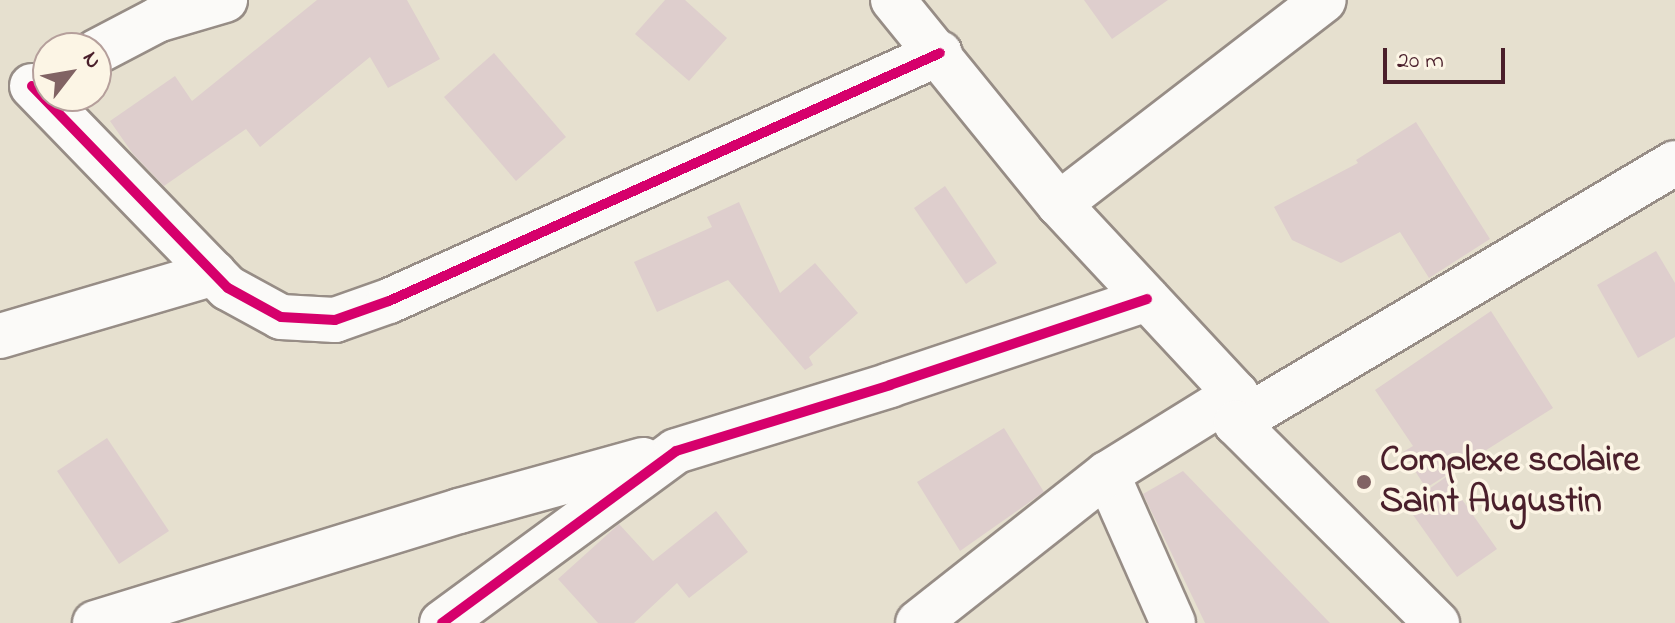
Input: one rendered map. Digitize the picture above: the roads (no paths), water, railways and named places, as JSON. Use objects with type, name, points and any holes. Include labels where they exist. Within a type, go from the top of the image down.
[{"type":"street","points":[[112,44],[157,20],[225,0]]},
{"type":"street","points":[[893,0],[940,53],[1059,204],[1147,299],[1236,408],[1437,623]]},
{"type":"street","points":[[1059,204],[1324,0]]},
{"type":"street","points":[[27,87],[228,288],[281,317],[335,320],[389,301],[940,53]]},
{"type":"street","points":[[918,623],[1107,474],[1236,408],[1675,163]]},
{"type":"street","points":[[0,336],[214,273]]},
{"type":"street","points":[[95,623],[459,511],[676,451],[890,385],[1147,299]]},
{"type":"street","points":[[442,623],[676,451]]},
{"type":"street","points":[[1107,474],[1173,623]]},
{"type":"place","name":"Complexe scolaire Saint Augustin","points":[[1364,482]]}]
